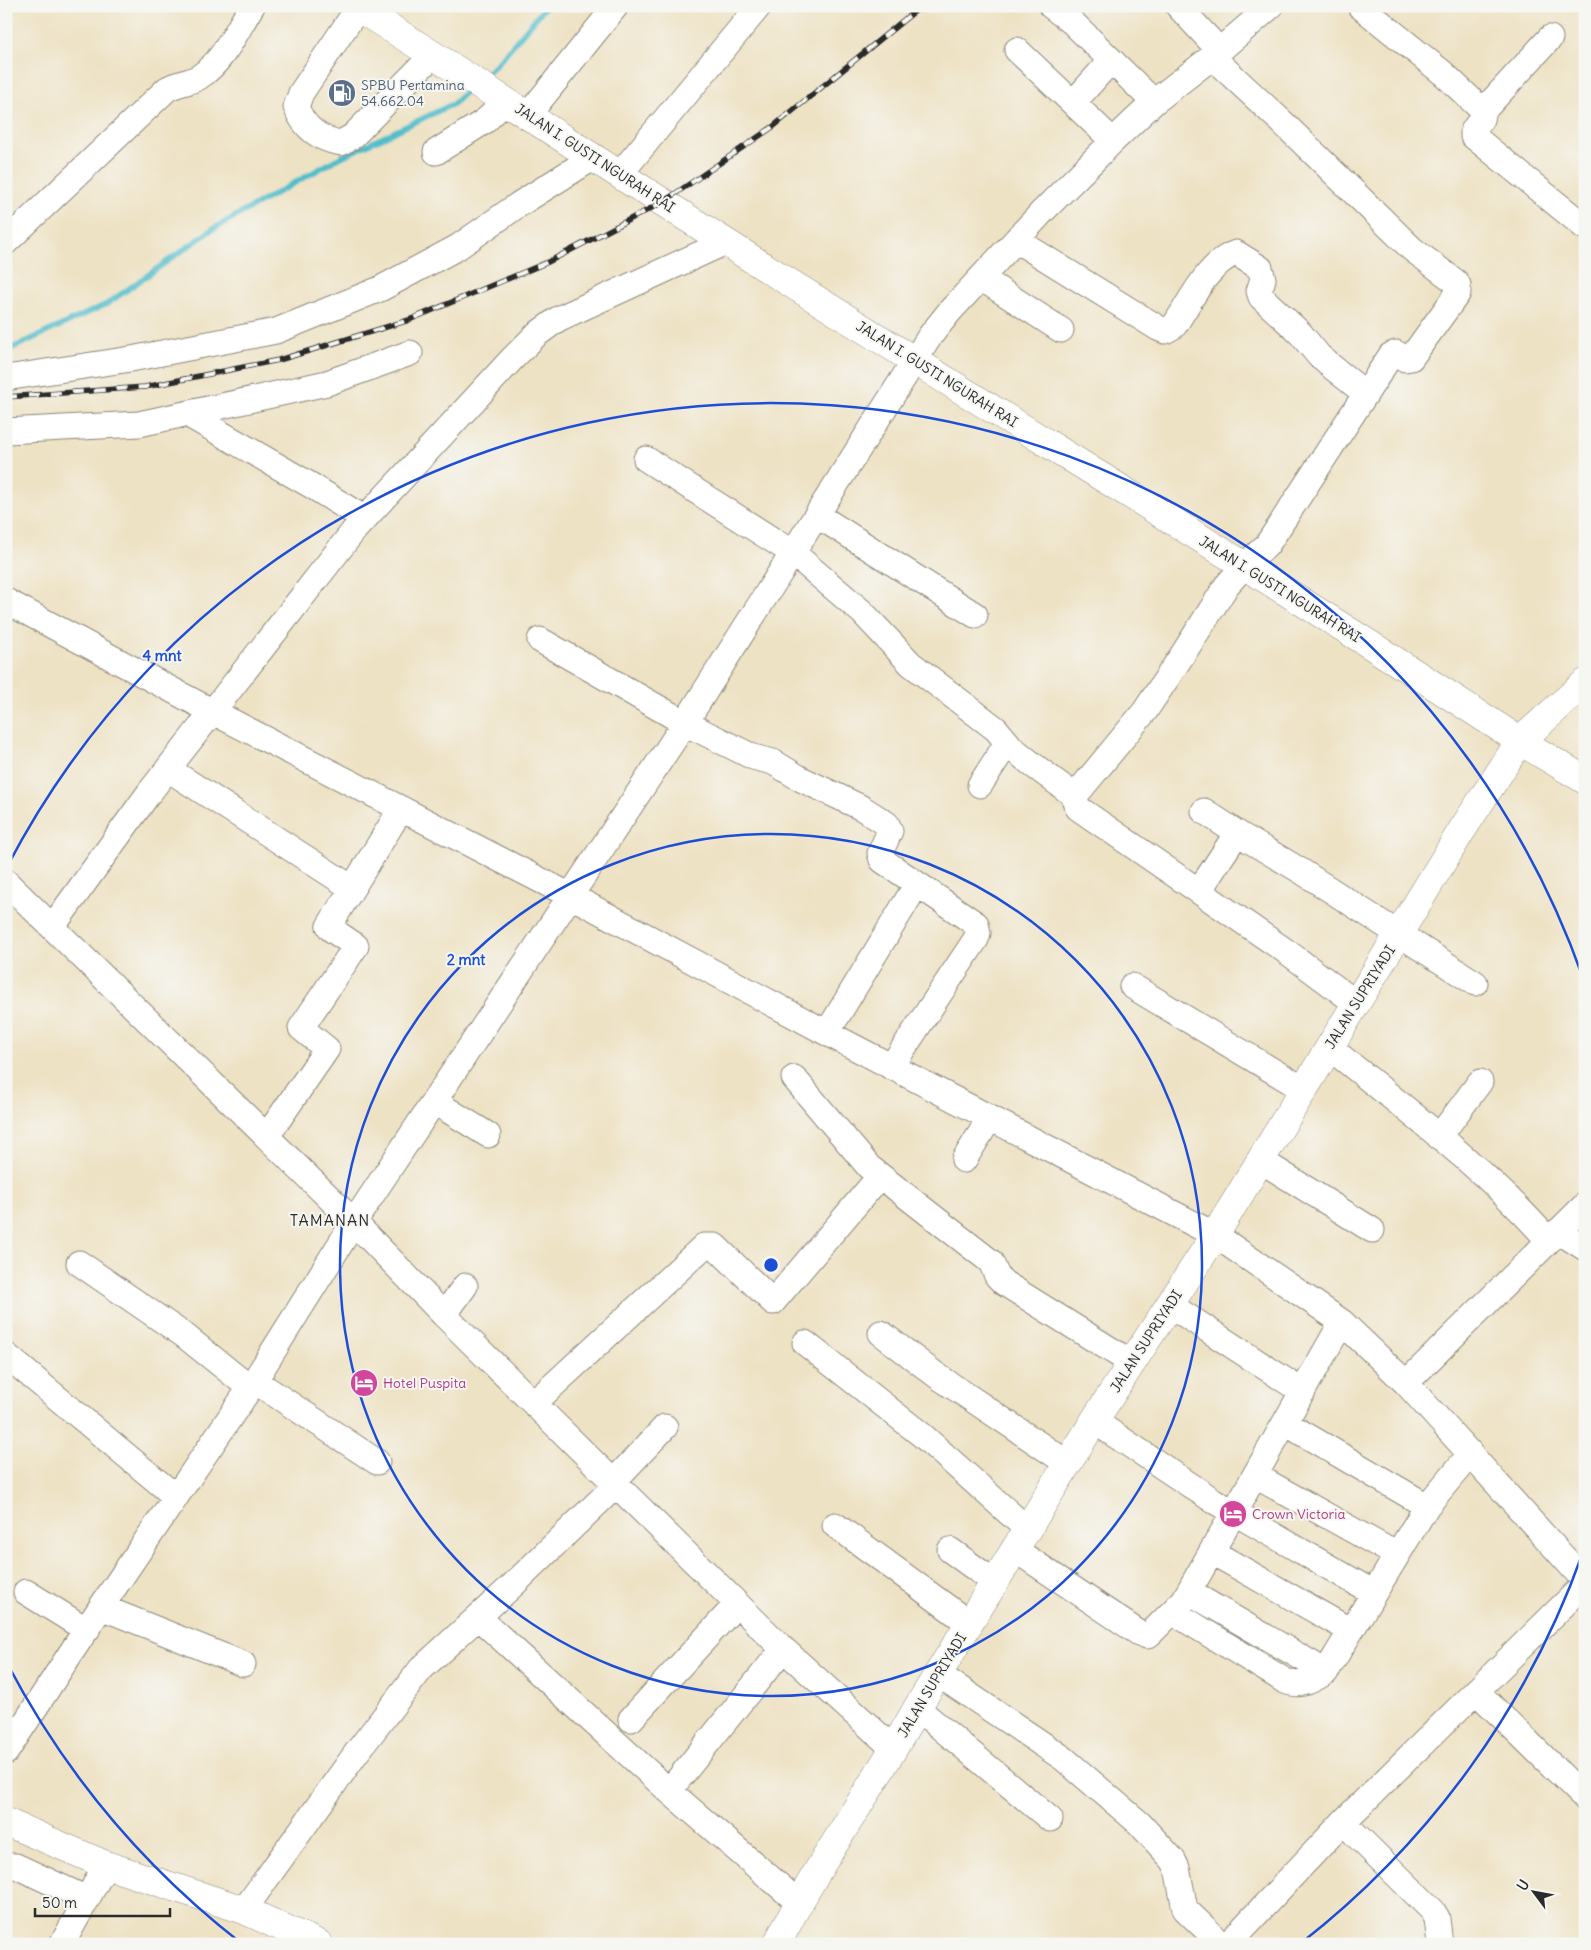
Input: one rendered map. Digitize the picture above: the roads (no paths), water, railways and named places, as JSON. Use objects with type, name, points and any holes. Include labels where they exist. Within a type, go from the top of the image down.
[{"type":"main road","name":"JALAN I. GUSTI NGURAH RAI","points":[[356,7],[594,157],[717,238],[1244,566],[1520,742],[1585,780]]},
{"type":"main road","name":"JALAN SUPRIYADI","points":[[777,1944],[798,1902],[894,1749],[916,1708],[970,1624],[1067,1463],[1215,1235],[1462,830],[1520,742],[1585,683]]},
{"type":"main road","points":[[6,1822],[106,1865],[244,1910],[319,1944]]},
{"type":"street","points":[[6,242],[167,89],[197,78],[217,62],[252,6]]},
{"type":"street","points":[[436,152],[485,121],[616,6]]},
{"type":"street","points":[[620,174],[759,6]]},
{"type":"street","points":[[1052,6],[1072,22],[1154,102]]},
{"type":"street","points":[[1178,6],[1216,54],[1283,123],[1412,249],[1458,285],[1458,293],[1411,358],[1405,359],[1396,353],[1391,355],[1267,545],[1227,585],[1145,711],[1075,796],[1075,802],[1078,808],[1290,954],[1356,1003]]},
{"type":"street","points":[[6,1752],[101,1607],[252,1385],[354,1222],[685,722],[914,360],[950,311],[1113,141],[1154,102],[1216,54],[1271,6]]},
{"type":"street","points":[[1360,6],[1444,74],[1483,111]]},
{"type":"street","points":[[356,7],[301,93],[296,108],[301,120],[321,138],[341,142],[353,136],[433,55]]},
{"type":"street","points":[[1550,38],[1483,111],[1481,119],[1473,131],[1473,136],[1585,227]]},
{"type":"street","points":[[1017,50],[1113,141]]},
{"type":"street","points":[[1073,103],[1106,66]]},
{"type":"street","points":[[6,378],[131,359],[276,331],[380,289],[458,247],[518,205],[594,157]]},
{"type":"street","points":[[53,926],[168,769],[365,519],[498,374],[536,335],[558,319],[717,238]]},
{"type":"street","points":[[1016,240],[1165,331],[1174,326],[1211,271],[1226,256],[1236,253],[1260,268],[1263,279],[1259,291],[1261,297],[1300,333],[1326,362],[1366,394]]},
{"type":"street","points":[[981,278],[1061,330]]},
{"type":"street","points":[[6,431],[139,424],[327,383],[410,353]]},
{"type":"street","points":[[186,414],[312,486],[365,519]]},
{"type":"street","points":[[646,458],[793,553],[862,612],[911,664],[996,729],[1007,743],[1075,796]]},
{"type":"street","points":[[817,515],[975,616]]},
{"type":"street","points":[[6,601],[213,712],[571,896],[891,1067],[1215,1235],[1342,1322],[1406,1383],[1471,1453],[1585,1582],[1343,1822],[1228,1944]]},
{"type":"street","points":[[540,640],[685,722],[753,756],[773,762],[801,779],[862,808],[887,824],[890,831],[880,854],[882,860],[976,924],[978,934],[891,1067]]},
{"type":"street","points":[[980,785],[1007,743]]},
{"type":"street","points":[[168,769],[352,888]]},
{"type":"street","points":[[267,1136],[326,1050],[325,1046],[301,1028],[355,948],[355,944],[329,927],[402,809]]},
{"type":"street","points":[[1204,811],[1475,982]]},
{"type":"street","points":[[1198,891],[1237,833]]},
{"type":"street","points":[[6,882],[354,1222],[444,1315],[736,1604],[894,1749]]},
{"type":"street","points":[[827,1033],[917,884]]},
{"type":"street","points":[[1132,986],[1303,1089]]},
{"type":"street","points":[[1329,1047],[1439,1137],[1522,1212],[1553,1236],[1585,1248]]},
{"type":"street","points":[[794,1078],[869,1166],[991,1262],[997,1276],[1004,1283],[1132,1363]]},
{"type":"street","points":[[1439,1137],[1480,1082]]},
{"type":"street","points":[[434,1102],[488,1135]]},
{"type":"street","points":[[964,1160],[990,1118]]},
{"type":"street","points":[[1260,1160],[1372,1230]]},
{"type":"street","points":[[534,1403],[704,1246],[715,1246],[773,1302],[880,1176]]},
{"type":"street","points":[[1406,1383],[1585,1205]]},
{"type":"street","points":[[79,1263],[252,1385],[377,1462]]},
{"type":"street","points":[[444,1315],[465,1286]]},
{"type":"street","points":[[1170,1304],[1303,1392]]},
{"type":"street","points":[[805,1343],[922,1436],[1021,1539],[1142,1635],[1147,1636],[1173,1612],[1189,1592],[1342,1322]]},
{"type":"street","points":[[881,1333],[936,1375],[1067,1463]]},
{"type":"street","points":[[6,1355],[176,1497]]},
{"type":"street","points":[[1094,1421],[1234,1514],[1374,1592]]},
{"type":"street","points":[[1285,1423],[1427,1506]]},
{"type":"street","points":[[244,1910],[357,1752],[421,1669],[513,1586],[615,1484],[665,1427]]},
{"type":"street","points":[[1173,1612],[1292,1684],[1303,1684],[1326,1672],[1427,1506],[1471,1453]]},
{"type":"street","points":[[1256,1476],[1397,1556]]},
{"type":"street","points":[[835,1525],[970,1624]]},
{"type":"street","points":[[950,1550],[994,1582]]},
{"type":"street","points":[[1212,1552],[1351,1631]]},
{"type":"street","points":[[26,1592],[87,1630]]},
{"type":"street","points":[[1189,1592],[1326,1672]]},
{"type":"street","points":[[621,1731],[736,1604]]},
{"type":"street","points":[[101,1607],[243,1664]]},
{"type":"street","points":[[478,1617],[621,1731],[670,1791],[798,1902]]},
{"type":"street","points":[[670,1791],[784,1649]]},
{"type":"street","points":[[938,1674],[1048,1747],[1090,1780],[1139,1823],[1173,1860],[1182,1884],[1185,1909],[1219,1944]]},
{"type":"street","points":[[1476,1691],[1585,1798]]},
{"type":"street","points":[[916,1708],[1050,1819]]},
{"type":"street","points":[[1343,1822],[1433,1911],[1437,1919],[1440,1944]]},
{"type":"street","points":[[62,1944],[106,1865]]},
{"type":"street","points":[[6,1866],[16,1866],[87,1899]]},
{"type":"waterway","points":[[482,77],[496,65],[546,6]]},
{"type":"waterway","points":[[6,351],[107,304],[213,229],[337,159],[453,104],[470,88]]},
{"type":"railway","points":[[6,397],[145,387],[279,360],[409,320],[548,262],[663,202],[774,126],[921,6]]},
{"type":"place","name":"SPBU Pertamina 54.662.04","points":[[342,93]]},
{"type":"place","name":"Hotel Puspita","points":[[364,1383]]},
{"type":"place","name":"Crown Victoria","points":[[1233,1514]]},
{"type":"district","name":"TAMANAN","points":[[330,1220]]}]
